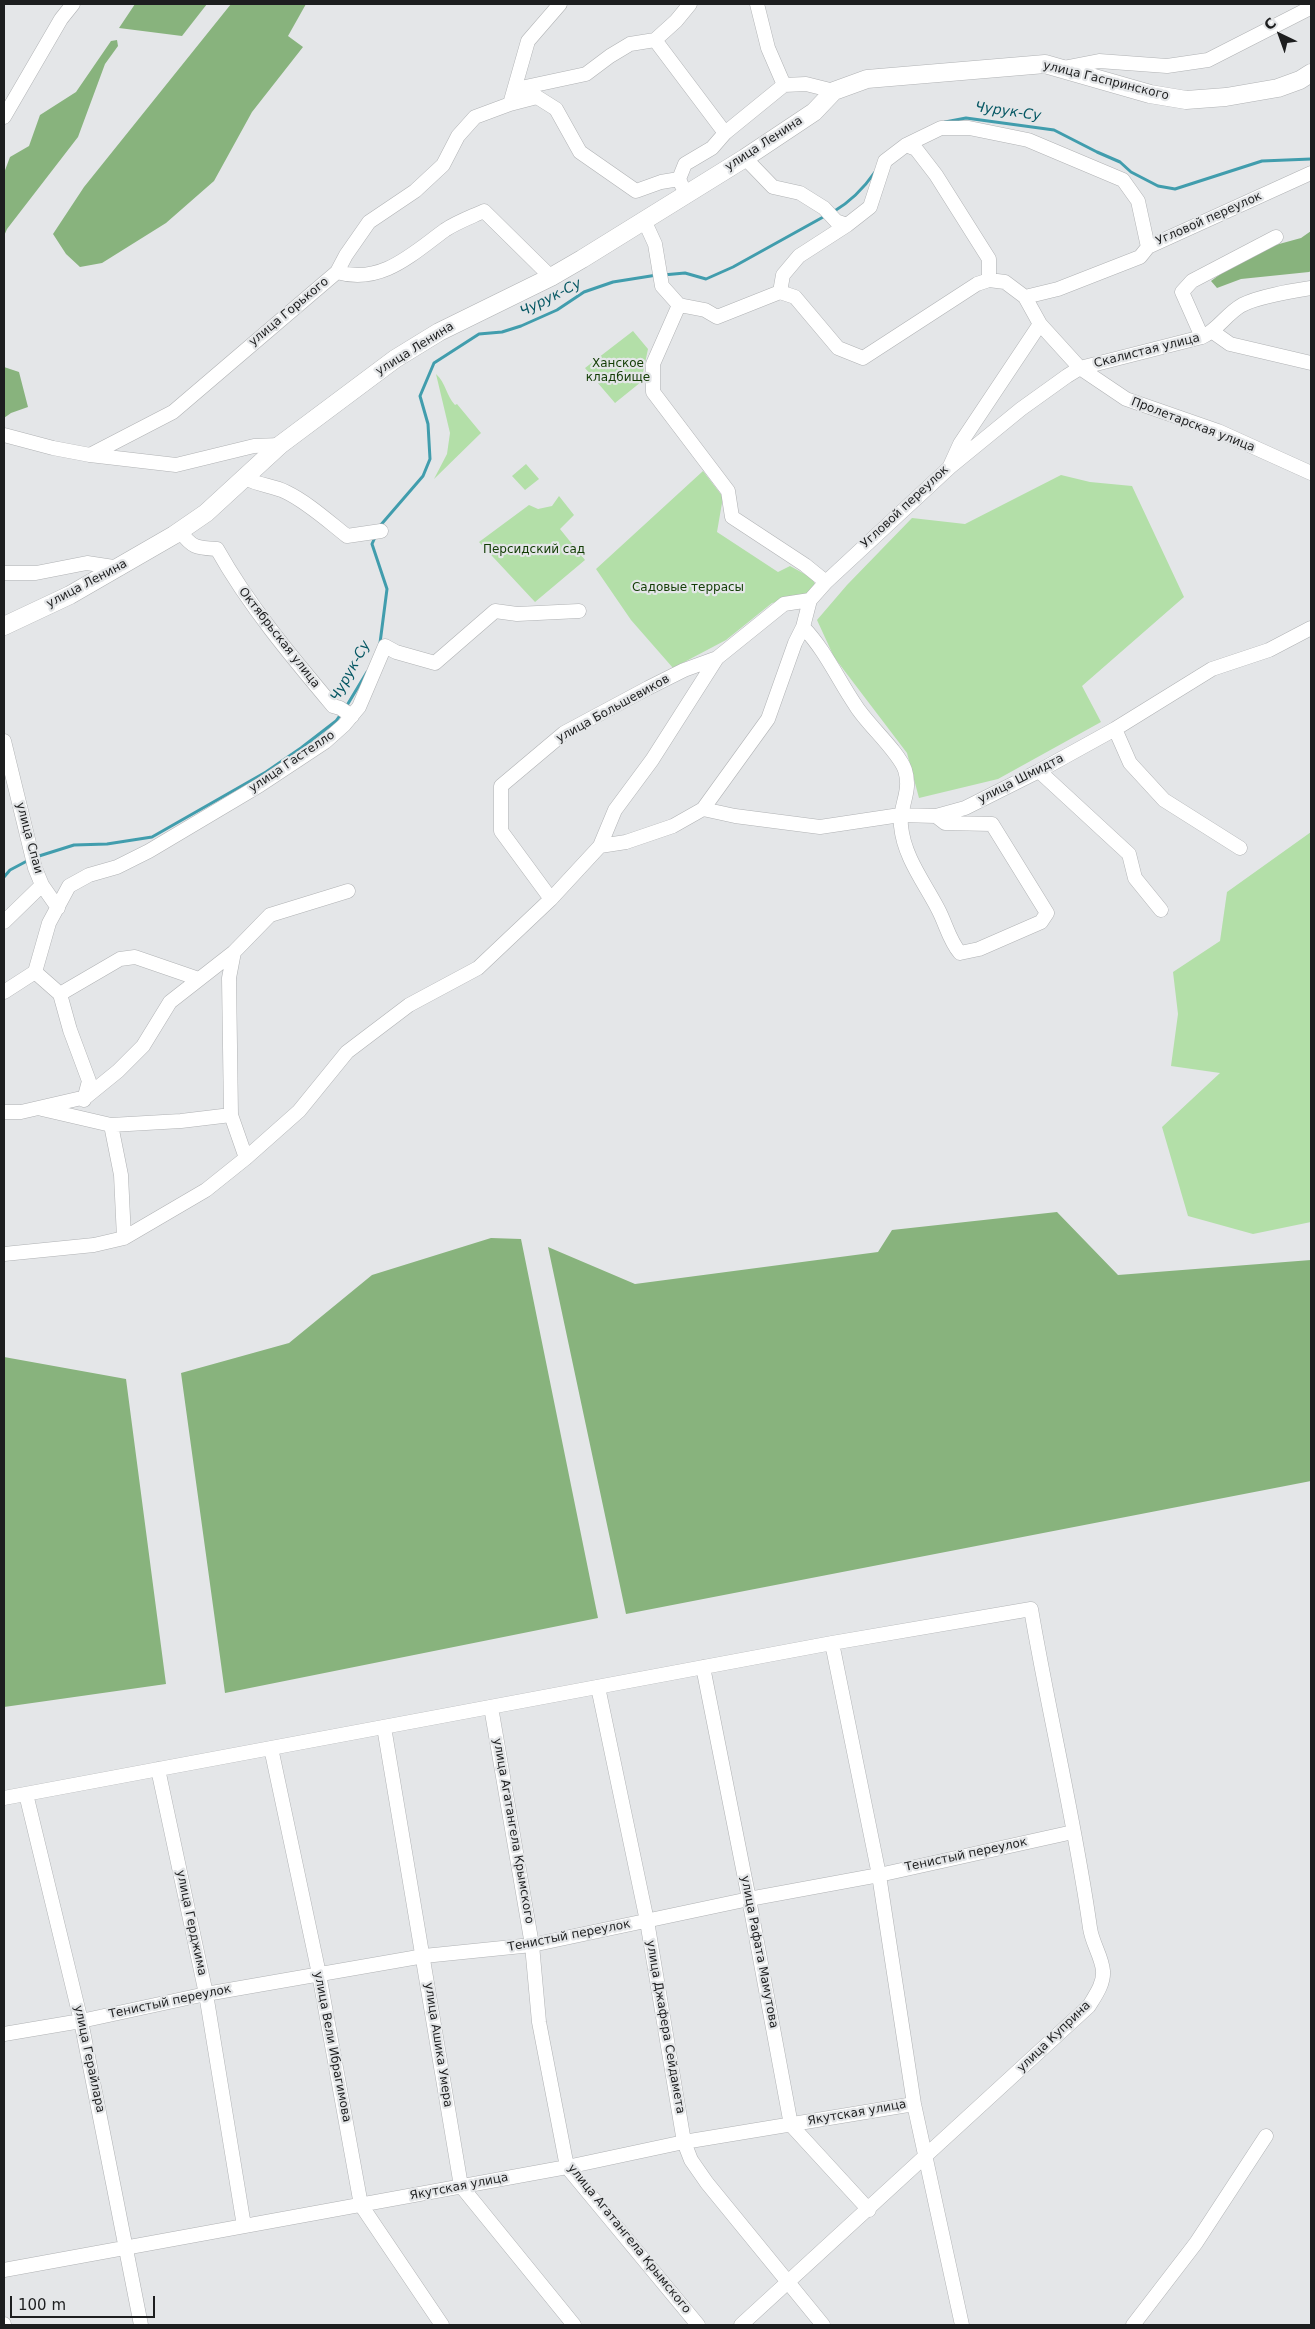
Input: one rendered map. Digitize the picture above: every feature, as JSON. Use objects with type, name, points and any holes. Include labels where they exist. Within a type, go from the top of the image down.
[{"type":"main road","name":"улица Гаспринского","points":[[867,79],[1045,64],[1150,94],[1186,100],[1226,97],[1278,88],[1311,72]]},
{"type":"main road","name":"улица Ленина","points":[[4,626],[120,568],[180,531],[206,513],[280,445],[388,364],[432,336],[551,277],[644,220],[682,186],[745,158],[814,112],[834,92],[867,79]]},
{"type":"street","points":[[4,117],[60,18],[73,4]]},
{"type":"street","points":[[510,104],[516,88],[518,70],[528,41],[560,4]]},
{"type":"street","points":[[516,88],[586,74],[630,44],[655,40],[676,21],[690,4]]},
{"type":"street","points":[[757,4],[768,48],[784,85]]},
{"type":"street","points":[[1058,69],[1099,61],[1166,66],[1208,60],[1308,9]]},
{"type":"street","points":[[655,40],[725,132]]},
{"type":"street","points":[[682,186],[685,164],[712,148],[725,132],[784,85],[806,84],[834,92]]},
{"type":"street","name":"улица Горького","points":[[90,455],[173,412],[337,272],[346,255],[369,222],[415,191],[443,165],[458,136],[475,117],[510,104],[537,97],[556,108],[580,152],[636,191],[661,182],[682,186]]},
{"type":"street","points":[[780,292],[783,275],[799,256],[842,223],[870,207],[885,162],[906,145],[941,128],[969,128],[1028,140],[1123,180],[1138,201],[1148,247]]},
{"type":"street","points":[[906,145],[916,149],[936,175],[989,259],[989,280]]},
{"type":"street","points":[[745,158],[773,187],[800,193],[824,208],[842,223]]},
{"type":"street","name":"Угловой переулок","points":[[1025,297],[1058,289],[1140,257],[1148,247],[1311,173]]},
{"type":"street","points":[[337,272],[348,275],[372,274],[398,265],[428,246],[446,230],[484,211],[551,277]]},
{"type":"street","points":[[644,220],[655,244],[662,286],[679,304],[705,310],[717,317],[780,292],[795,297],[838,348],[863,358],[978,284],[989,280],[1005,282],[1025,297]]},
{"type":"street","points":[[1207,335],[1182,292],[1192,281],[1276,237]]},
{"type":"street","name":"Скалистая улица","points":[[1080,368],[1207,335],[1241,305],[1284,292],[1311,288]]},
{"type":"street","name":"Пролетарская улица","points":[[1025,297],[1040,324],[1080,368],[1126,399],[1218,432],[1311,473]]},
{"type":"street","points":[[679,304],[653,364],[653,392],[728,491],[732,517],[805,565],[826,582]]},
{"type":"street","name":"Угловой переулок","points":[[810,600],[826,582],[950,467],[960,444],[1040,324]]},
{"type":"street","name":"Скалистая улица","points":[[1207,335],[1230,344],[1311,363]]},
{"type":"street","points":[[950,467],[1021,409],[1080,368]]},
{"type":"street","points":[[4,436],[90,455],[176,465],[254,446],[280,445]]},
{"type":"street","points":[[245,478],[261,486],[274,486],[288,493],[347,536],[378,532]]},
{"type":"street","name":"Октябрьская улица","points":[[180,531],[188,544],[201,548],[217,549],[233,577],[270,630],[333,706],[347,712]]},
{"type":"street","points":[[4,573],[36,573],[86,563],[120,568]]},
{"type":"street","points":[[4,1254],[94,1245],[124,1238],[206,1190],[246,1158],[299,1111],[347,1052],[409,1005],[478,968],[551,898],[600,846],[615,810],[652,760],[717,658],[784,604],[810,600],[803,627],[795,643],[768,720],[702,809],[673,826],[626,842],[600,846]]},
{"type":"street","name":"улица Гастелло","points":[[58,908],[69,886],[89,875],[117,867],[149,851],[260,785],[325,742],[347,712],[359,707],[385,646],[396,652],[435,663],[495,611],[516,614],[579,611]]},
{"type":"street","points":[[803,627],[818,643],[856,707],[905,770],[907,795],[900,815],[901,828],[910,859],[939,911],[952,944],[960,953],[979,949],[1041,922],[1048,912],[992,824],[945,823],[936,816]]},
{"type":"street","name":"улица Шмидта","points":[[702,809],[735,816],[820,827],[900,815],[936,816],[965,808],[1039,771],[1115,729],[1212,669],[1269,650],[1311,628]]},
{"type":"street","name":"улица Большевиков","points":[[551,898],[500,831],[501,786],[564,733],[655,684],[684,670],[717,658]]},
{"type":"street","points":[[1115,729],[1130,763],[1164,800],[1240,848]]},
{"type":"street","name":"улица Спаи","points":[[4,741],[35,868],[42,885],[58,908]]},
{"type":"street","points":[[1039,771],[1128,854],[1134,878],[1161,910]]},
{"type":"street","points":[[4,798],[17,794]]},
{"type":"street","points":[[4,922],[42,885]]},
{"type":"street","points":[[4,1112],[41,1109],[86,1097],[118,1071],[143,1046],[170,1002],[234,952],[270,915],[348,891]]},
{"type":"street","points":[[4,992],[35,972],[50,923],[58,908]]},
{"type":"street","points":[[234,952],[228,978],[231,1115],[246,1158]]},
{"type":"street","points":[[60,994],[120,959],[135,957],[199,979]]},
{"type":"street","points":[[35,972],[60,994],[70,1030],[89,1081],[86,1097],[77,1119]]},
{"type":"street","points":[[41,1109],[77,1119],[111,1125],[180,1121],[231,1115]]},
{"type":"street","points":[[111,1125],[121,1175],[124,1238]]},
{"type":"street","name":"улица Куприна","points":[[741,2325],[869,2210],[1089,2006],[1100,1989],[1103,1972],[1090,1931],[1083,1875],[1073,1832],[1031,1608],[832,1643]]},
{"type":"street","points":[[4,1798],[832,1643],[879,1875],[924,2159],[953,2277],[962,2325]]},
{"type":"street","name":"улица Рафата Мамутова","points":[[703,1667],[750,1899],[791,2125]]},
{"type":"street","name":"улица Джафера Сейдамета","points":[[598,1686],[647,1921],[684,2142],[691,2160],[707,2183],[823,2325]]},
{"type":"street","name":"улица Агатангела Крымского","points":[[491,1707],[532,1945],[539,2022],[567,2167],[698,2325]]},
{"type":"street","name":"улица Ашика Умера","points":[[384,1727],[462,2186],[574,2325]]},
{"type":"street","name":"улица Вели Ибрагимова","points":[[271,1748],[319,1974],[361,2205],[442,2325]]},
{"type":"street","name":"улица Герджима","points":[[158,1769],[206,1994],[244,2226]]},
{"type":"street","name":"улица Герайлара","points":[[26,1794],[81,2021],[141,2325]]},
{"type":"street","name":"Тенистый переулок","points":[[4,2034],[81,2021],[206,1994],[424,1956],[532,1945],[750,1899],[879,1875],[1073,1832]]},
{"type":"street","name":"Якутская улица","points":[[4,2270],[567,2167],[684,2142],[914,2104]]},
{"type":"street","points":[[791,2125],[869,2210]]},
{"type":"street","points":[[1133,2325],[1196,2243],[1266,2136]]},
{"type":"green space","points":[[135,4],[207,4],[182,36],[119,28]]},
{"type":"green space","points":[[231,4],[306,4],[288,36],[303,47],[252,112],[214,181],[166,223],[102,263],[80,267],[66,254],[53,234],[84,187]]},
{"type":"green space","points":[[117,40],[118,46],[105,64],[78,137],[7,229],[4,236],[4,173],[10,157],[29,146],[40,115],[76,92],[111,41]]},
{"type":"green space","points":[[1311,231],[1311,271],[1309,272],[1241,279],[1217,288],[1211,281],[1250,252],[1301,238]]},
{"type":"green space","name":"Ханское кладбище","points":[[633,331],[648,349],[641,382],[615,403],[585,368]]},
{"type":"green space","points":[[4,367],[19,372],[28,407],[11,413],[4,418]]},
{"type":"green space","points":[[436,374],[455,405],[457,404],[481,433],[434,479],[447,454],[450,433]]},
{"type":"green space","points":[[526,464],[539,479],[525,490],[512,476]]},
{"type":"green space","name":"Садовые террасы","points":[[703,471],[723,497],[717,532],[778,572],[790,566],[812,578],[816,586],[803,597],[772,603],[726,640],[673,668],[631,620],[596,569]]},
{"type":"green space","points":[[1061,475],[1090,482],[1132,486],[1184,597],[1082,686],[1101,722],[998,779],[919,798],[907,753],[834,657],[817,620],[847,585],[912,518],[965,524]]},
{"type":"green space","name":"Персидский сад","points":[[559,496],[574,515],[560,529],[585,560],[535,602],[479,542],[529,505],[538,509],[552,506]]},
{"type":"green space","points":[[1311,832],[1311,1222],[1253,1234],[1188,1216],[1162,1127],[1220,1073],[1171,1066],[1178,1014],[1173,972],[1220,941],[1227,892]]},
{"type":"green space","points":[[1057,1212],[1118,1275],[1311,1260],[1311,1481],[626,1614],[548,1247],[635,1284],[878,1252],[892,1230]]},
{"type":"green space","points":[[491,1238],[521,1239],[598,1618],[225,1693],[181,1373],[289,1343],[372,1275]]},
{"type":"green space","points":[[4,1357],[126,1379],[166,1684],[4,1707]]},
{"type":"waterway","name":"Чурук-Су","points":[[945,122],[966,118],[1054,130],[1120,162],[1131,172],[1158,186],[1175,189],[1262,161],[1311,159]]},
{"type":"waterway","name":"Чурук-Су","points":[[833,212],[856,194],[875,172]]},
{"type":"waterway","name":"Чурук-Су","points":[[663,275],[685,273],[706,279],[733,267],[825,216]]},
{"type":"waterway","name":"Чурук-Су","points":[[379,527],[423,476],[430,459],[428,424],[420,396],[434,363],[479,334],[502,332],[521,326],[557,310],[584,292],[613,282],[657,275]]},
{"type":"waterway","name":"Чурук-Су","points":[[376,535],[372,544],[387,589],[380,643]]},
{"type":"waterway","name":"Чурук-Су","points":[[346,707],[367,672]]},
{"type":"waterway","name":"Чурук-Су","points":[[39,856],[74,845],[107,844],[152,837],[266,772],[336,721],[341,714]]},
{"type":"waterway","name":"Чурук-Су","points":[[4,877],[10,870],[27,861]]}]
